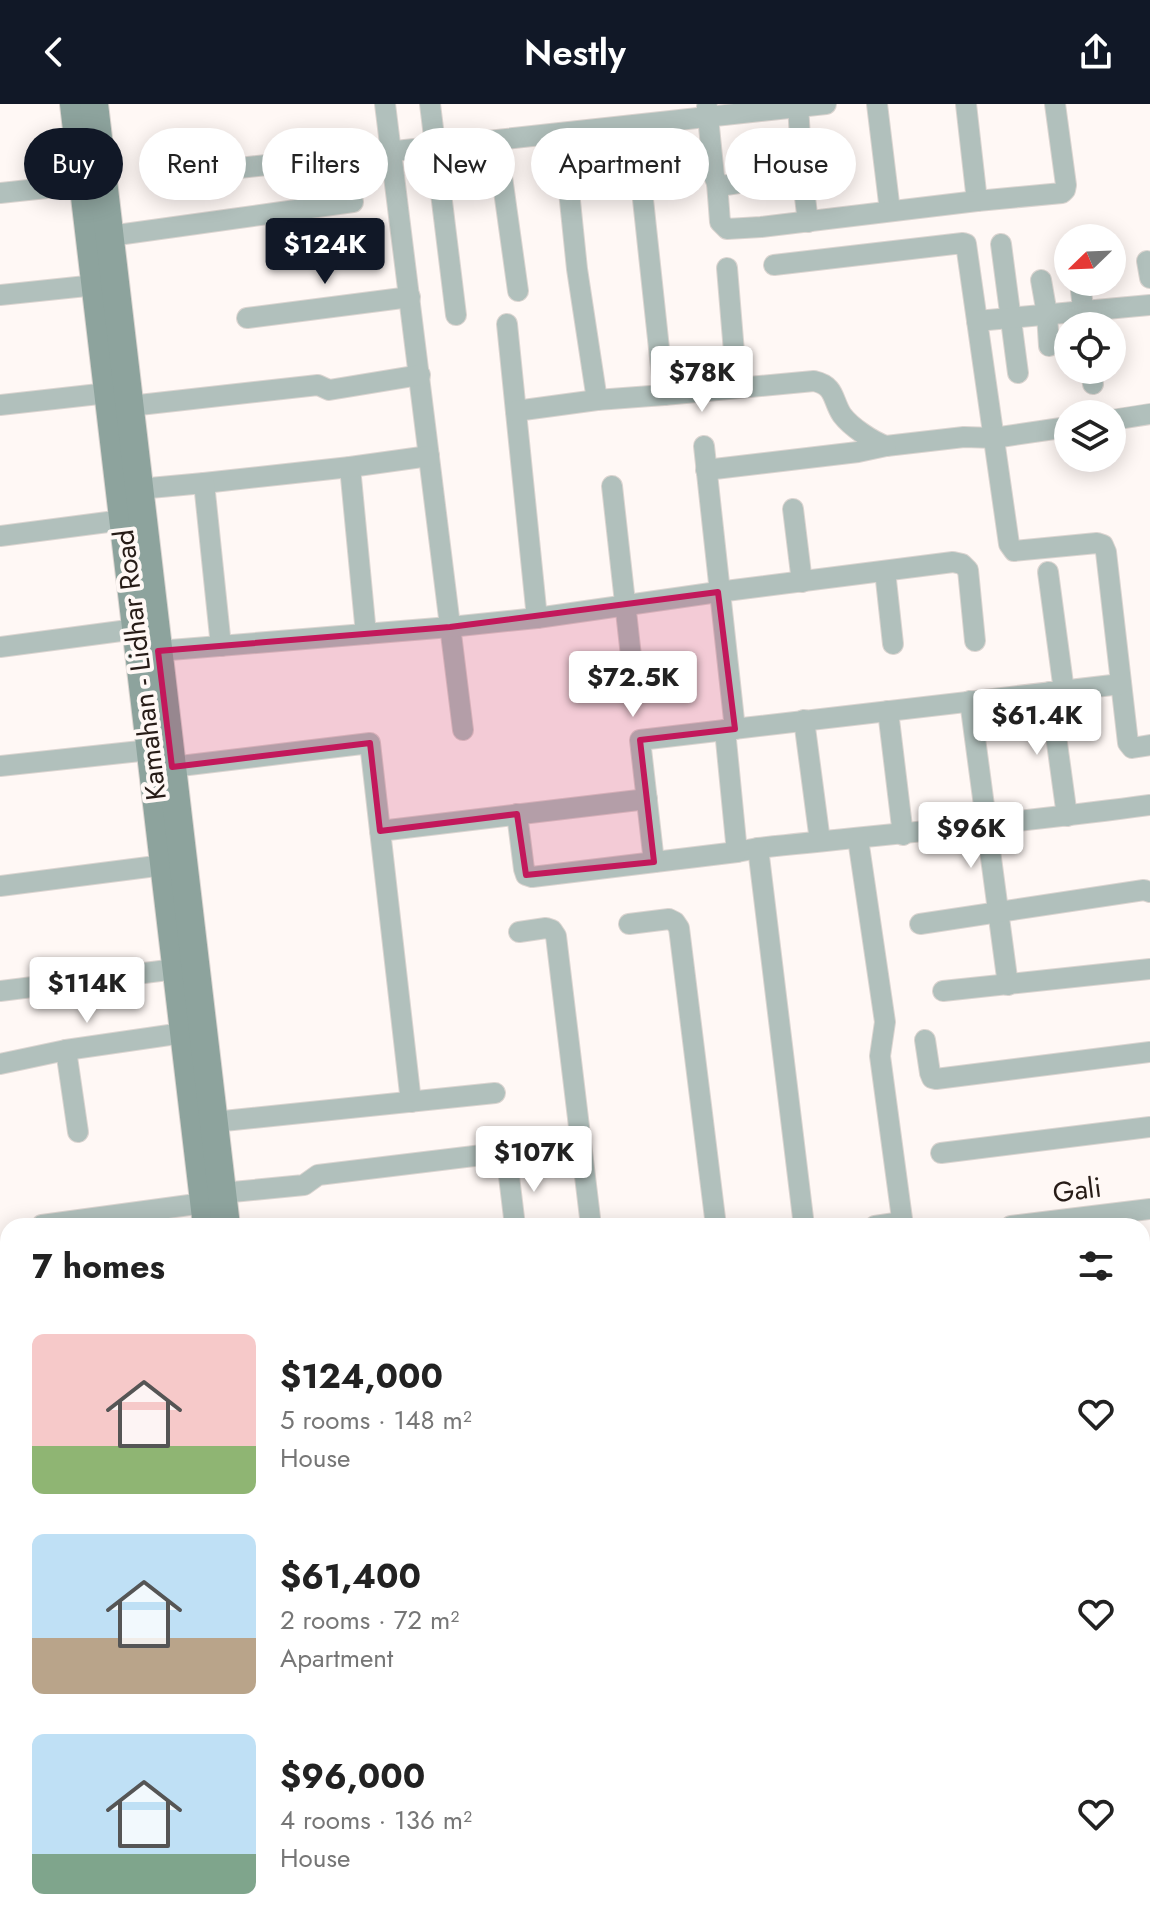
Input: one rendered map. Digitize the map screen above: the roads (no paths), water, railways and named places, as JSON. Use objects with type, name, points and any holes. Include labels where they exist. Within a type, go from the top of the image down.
[{"type":"main road","name":"Kamahan - Lidhar Road","points":[[74,104],[77,128]]},
{"type":"main road","name":"Kamahan - Lidhar Road","points":[[94,104],[110,236],[123,520],[136,629],[161,758],[214,1122],[211,1208]]},
{"type":"main road","name":"Kamahan - Lidhar Road","points":[[86,200],[96,285],[139,489],[158,651],[164,865],[183,1033],[211,1208]]},
{"type":"street","points":[[385,104],[463,730]]},
{"type":"street","points":[[430,104],[433,128]]},
{"type":"street","points":[[608,128],[707,110],[826,104]]},
{"type":"street","points":[[877,104],[890,211]]},
{"type":"street","points":[[966,104],[977,201]]},
{"type":"street","points":[[707,110],[720,222],[727,229],[1062,193],[1066,185],[1055,104]]},
{"type":"street","points":[[799,106],[800,128]]},
{"type":"street","points":[[635,125],[664,395]]},
{"type":"street","points":[[246,167],[404,151]]},
{"type":"street","points":[[717,183],[725,185]]},
{"type":"street","points":[[0,193],[24,190]]},
{"type":"street","points":[[442,200],[456,315]]},
{"type":"street","points":[[505,200],[518,291]]},
{"type":"street","points":[[570,200],[597,400]]},
{"type":"street","points":[[805,200],[808,222]]},
{"type":"street","points":[[110,236],[353,202]]},
{"type":"street","points":[[774,265],[963,243],[968,247],[1011,548],[1014,551],[1103,545],[1128,743],[1132,748],[1150,745]]},
{"type":"street","points":[[1001,244],[1018,373]]},
{"type":"street","points":[[727,268],[737,388]]},
{"type":"street","points":[[1041,280],[1049,346]]},
{"type":"street","points":[[0,295],[96,285]]},
{"type":"street","points":[[247,318],[410,297]]},
{"type":"street","points":[[1117,312],[1150,305]]},
{"type":"street","points":[[977,321],[1054,315]]},
{"type":"street","points":[[507,324],[537,618]]},
{"type":"street","points":[[0,405],[119,400],[318,385],[329,390],[420,375]]},
{"type":"street","points":[[516,411],[597,400],[814,381],[824,383],[829,388],[843,416],[874,442],[886,446]]},
{"type":"street","points":[[1126,418],[1150,414]]},
{"type":"street","points":[[706,470],[886,446],[964,437],[994,438],[1054,429]]},
{"type":"street","points":[[704,446],[730,730],[737,852]]},
{"type":"street","points":[[139,489],[429,456]]},
{"type":"street","points":[[350,467],[366,634]]},
{"type":"street","points":[[204,483],[221,646]]},
{"type":"street","points":[[612,486],[634,683]]},
{"type":"street","points":[[793,509],[802,582]]},
{"type":"street","points":[[0,536],[123,520]]},
{"type":"street","points":[[158,651],[537,618],[953,562],[962,564],[968,570],[975,641]]},
{"type":"street","points":[[885,571],[893,644]]},
{"type":"street","points":[[1048,572],[1067,816]]},
{"type":"street","points":[[0,647],[136,629]]},
{"type":"street","points":[[654,862],[638,731],[730,730],[1121,684]]},
{"type":"street","points":[[970,701],[1008,985]]},
{"type":"street","points":[[888,711],[903,835]]},
{"type":"street","points":[[804,720],[820,841]]},
{"type":"street","points":[[0,766],[370,743],[411,1102]]},
{"type":"street","points":[[380,831],[647,799]]},
{"type":"street","points":[[517,814],[526,875],[532,877],[758,848],[903,835],[1150,805]]},
{"type":"street","points":[[858,839],[885,1022],[880,1056],[901,1218]]},
{"type":"street","points":[[758,848],[803,1218]]},
{"type":"street","points":[[0,886],[164,865]]},
{"type":"street","points":[[920,924],[1144,890],[1150,892]]},
{"type":"street","points":[[629,924],[669,919],[679,928],[715,1218]]},
{"type":"street","points":[[519,932],[546,928],[556,936],[590,1218]]},
{"type":"street","points":[[0,991],[176,969]]},
{"type":"street","points":[[943,991],[1150,969]]},
{"type":"street","points":[[0,1064],[66,1050],[183,1033]]},
{"type":"street","points":[[925,1040],[930,1073],[936,1079],[1150,1052]]},
{"type":"street","points":[[66,1050],[78,1132]]},
{"type":"street","points":[[214,1122],[495,1093]]},
{"type":"street","points":[[941,1153],[1150,1127]]},
{"type":"street","points":[[112,1218],[211,1208],[304,1185],[318,1175],[581,1143]]},
{"type":"street","points":[[508,1168],[514,1218]]},
{"type":"street","name":"Gali","points":[[1076,1218],[1150,1209]]}]
